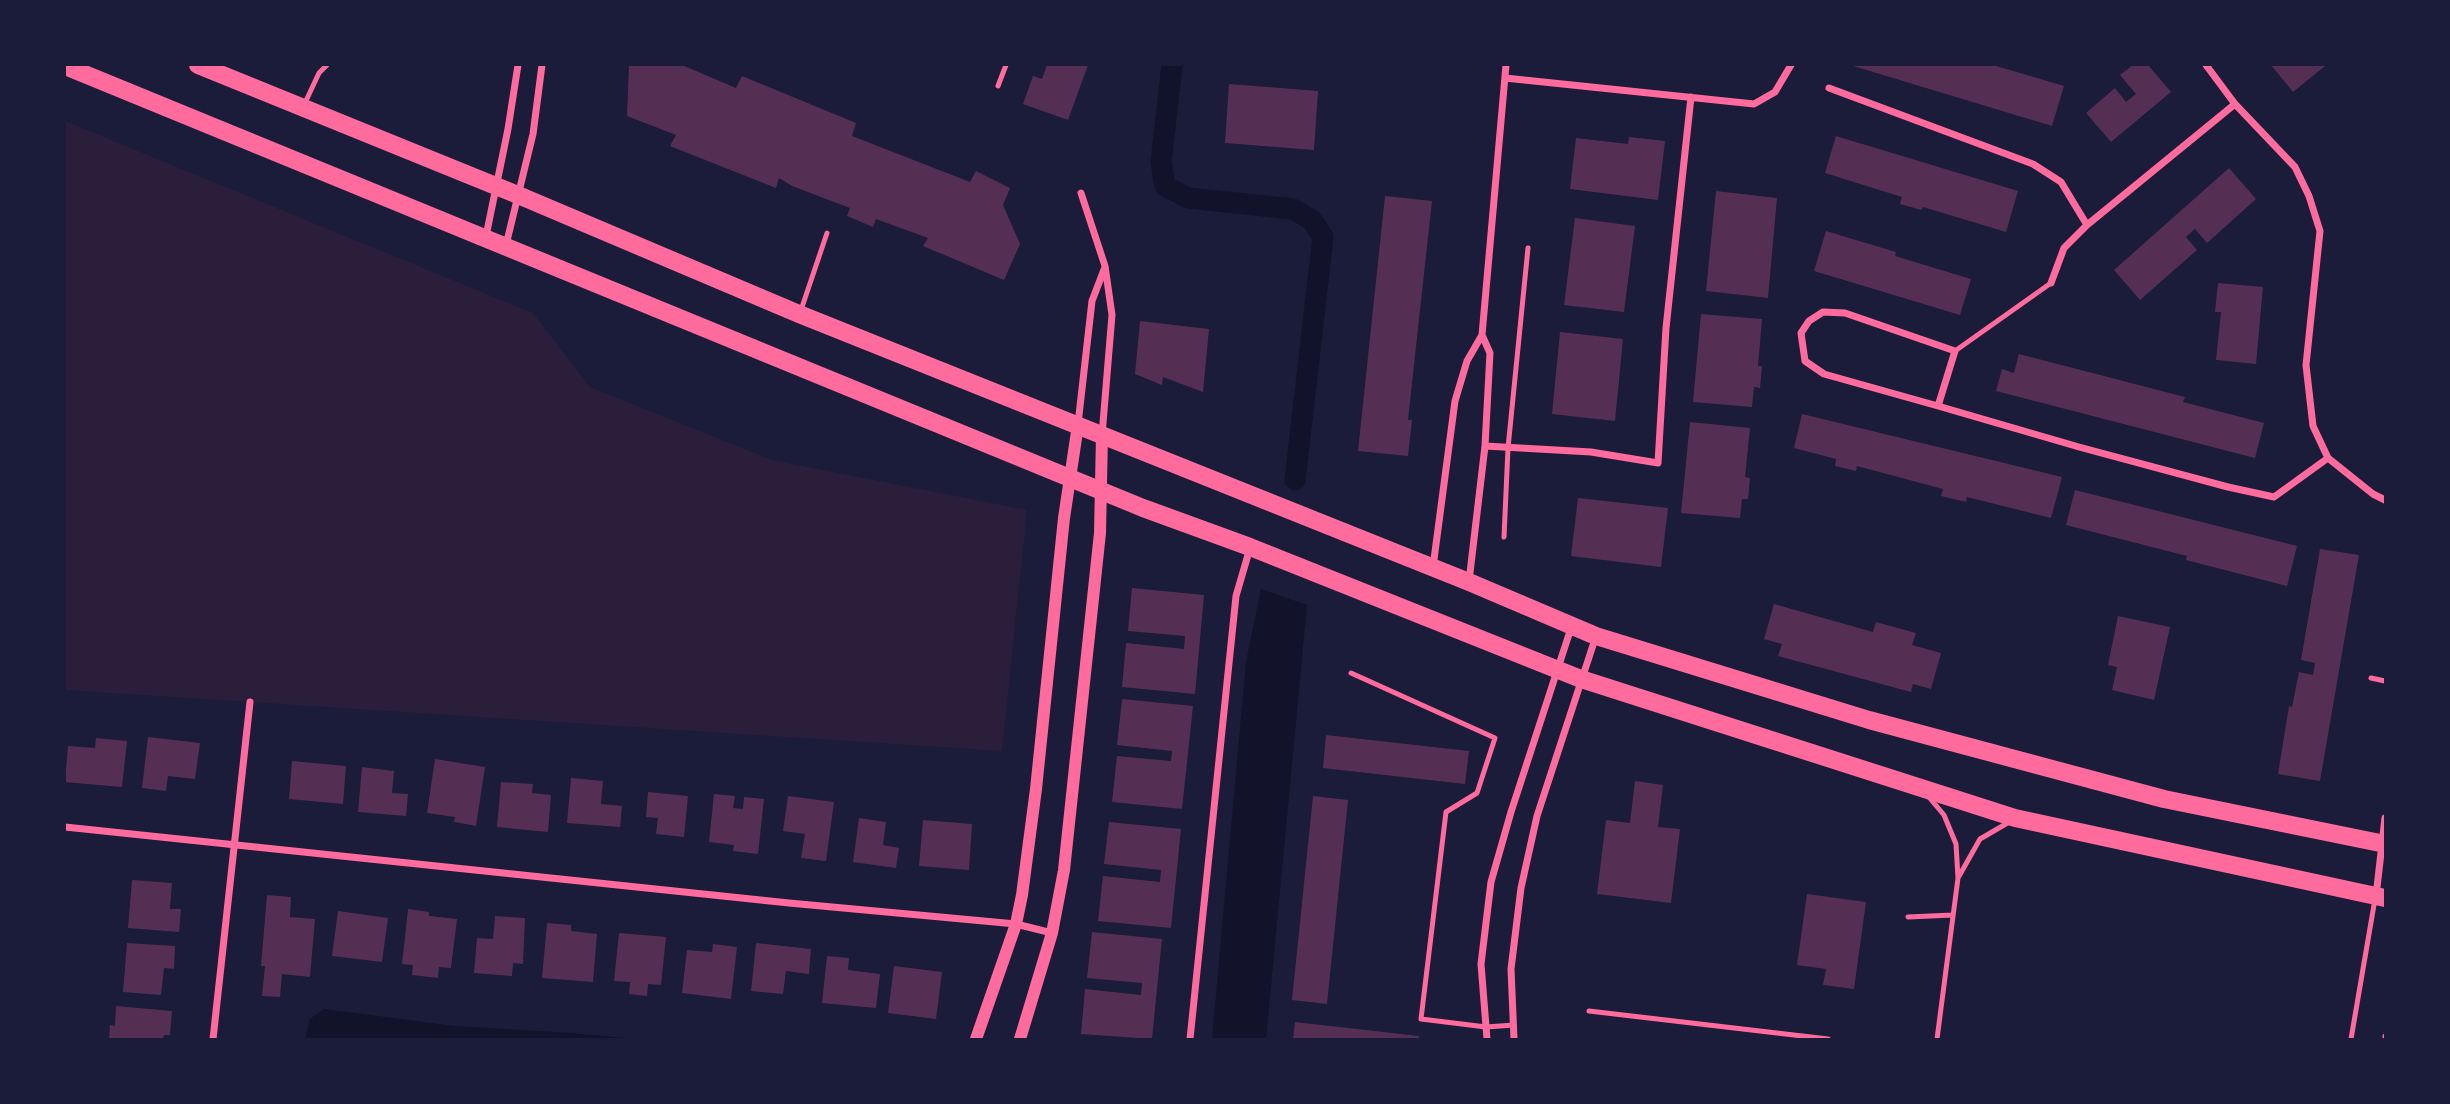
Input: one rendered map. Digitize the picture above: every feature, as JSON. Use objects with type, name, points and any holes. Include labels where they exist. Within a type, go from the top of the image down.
[{"type":"main road","points":[[65,65],[1101,491],[1581,679],[2015,818],[2380,897]]},
{"type":"main road","points":[[198,65],[518,195],[799,314],[1596,635],[1870,720],[2151,796],[2383,844]]},
{"type":"street","points":[[485,236],[518,65]]},
{"type":"street","points":[[506,245],[533,134],[542,65]]},
{"type":"street","points":[[1433,568],[1455,401],[1467,361],[1482,335],[1506,65]]},
{"type":"street","points":[[1505,78],[1754,104],[1776,92],[1791,65]]},
{"type":"street","points":[[2206,65],[2235,104],[2295,167],[2309,195],[2320,231],[2306,365],[2313,426],[2328,458],[2373,494],[2385,500]]},
{"type":"street","points":[[1829,88],[2033,164],[2061,182],[2087,225]]},
{"type":"street","points":[[1485,446],[1591,452],[1658,463],[1666,328],[1690,97]]},
{"type":"street","points":[[2051,283],[2064,248],[2087,225],[2235,104]]},
{"type":"street","points":[[1020,1039],[1052,933],[1064,870],[1099,546],[1103,405],[1112,315],[1105,266],[1081,193]]},
{"type":"street","points":[[976,1039],[1016,924],[1028,858],[1092,301],[1105,266]]},
{"type":"street","points":[[1938,406],[1955,351],[1845,313],[1823,312],[1809,321],[1801,333],[1805,361],[1824,374],[1938,406],[2191,477],[2274,496],[2328,458]]},
{"type":"street","points":[[1469,582],[1485,446],[1490,353],[1482,335]]},
{"type":"street","points":[[1190,1039],[1236,596],[1250,548]]},
{"type":"street","points":[[1487,1039],[1481,964],[1491,882],[1572,625]]},
{"type":"street","points":[[1514,1039],[1511,970],[1521,888],[1537,816],[1596,635]]},
{"type":"street","points":[[213,1039],[250,702]]},
{"type":"street","points":[[2380,897],[2385,818]]},
{"type":"street","points":[[65,827],[789,903],[1016,924],[1052,933]]},
{"type":"lane","points":[[303,107],[312,85],[327,65]]},
{"type":"lane","points":[[998,86],[1006,65]]},
{"type":"lane","points":[[799,314],[827,233]]},
{"type":"lane","points":[[1504,537],[1508,448],[1528,248]]},
{"type":"lane","points":[[1955,351],[2051,283]]},
{"type":"lane","points":[[1350,673],[1495,738],[1477,793],[1446,812],[1421,1019],[1486,1027],[1514,1026]]},
{"type":"lane","points":[[2371,678],[2385,681]]},
{"type":"lane","points":[[1922,789],[1944,815],[1956,844],[1958,878],[1937,1039]]},
{"type":"lane","points":[[1958,878],[1980,839],[2015,818]]},
{"type":"lane","points":[[2351,1039],[2380,897]]},
{"type":"lane","points":[[1908,917],[1953,915]]},
{"type":"lane","points":[[1589,1011],[1828,1039]]},
{"type":"shaded area","points":[[65,121],[533,313],[590,387],[772,460],[1027,510],[1002,751],[65,690]]},
{"type":"shaded area","points":[[1261,589],[1307,605],[1266,1039],[1212,1039],[1246,662]]},
{"type":"shaded area","points":[[324,1009],[454,1026],[637,1039],[305,1039],[310,1019]]},
{"type":"building","points":[[629,65],[682,65],[736,88],[742,76],[856,123],[852,136],[970,182],[976,171],[1010,188],[1003,205],[1020,244],[1004,280],[923,246],[928,238],[876,219],[873,227],[847,216],[850,208],[792,186],[779,178],[776,188],[670,146],[676,135],[627,116]]},
{"type":"building","points":[[1047,65],[1088,65],[1068,120],[1023,104],[1033,76],[1042,79]]},
{"type":"building","points":[[1850,65],[1993,65],[2064,86],[2052,126]]},
{"type":"building","points":[[2133,65],[2148,65],[2171,92],[2111,142],[2086,113],[2115,88],[2126,102],[2136,94],[2120,75]]},
{"type":"building","points":[[2271,65],[2324,65],[2325,66],[2293,92]]},
{"type":"building","points":[[1229,84],[1318,91],[1314,150],[1225,143]]},
{"type":"building","points":[[1836,136],[2018,191],[2006,232],[1923,207],[1921,210],[1900,204],[1902,197],[1825,173]]},
{"type":"building","points":[[1629,137],[1665,141],[1658,200],[1570,189],[1576,138],[1628,144]]},
{"type":"building","points":[[2229,168],[2256,199],[2207,243],[2195,229],[2186,237],[2197,250],[2140,300],[2114,270]]},
{"type":"building","points":[[1716,191],[1777,198],[1768,298],[1706,291]]},
{"type":"building","points":[[1385,196],[1432,201],[1408,420],[1412,420],[1408,456],[1358,451]]},
{"type":"building","points":[[1575,218],[1635,226],[1624,312],[1564,305]]},
{"type":"building","points":[[1826,231],[1971,279],[1960,315],[1814,271]]},
{"type":"building","points":[[2218,283],[2263,287],[2256,364],[2216,360],[2221,312],[2215,312]]},
{"type":"building","points":[[1701,314],[1762,319],[1758,366],[1762,366],[1760,388],[1754,387],[1752,407],[1693,402]]},
{"type":"building","points":[[1140,321],[1209,329],[1203,392],[1163,377],[1162,385],[1135,374]]},
{"type":"building","points":[[1560,332],[1623,339],[1615,421],[1552,414]]},
{"type":"building","points":[[2019,354],[2185,397],[2183,402],[2264,423],[2255,458],[1996,391],[2002,369],[2014,373]]},
{"type":"building","points":[[1802,414],[2062,477],[2051,518],[1967,497],[1966,502],[1941,496],[1943,489],[1857,466],[1856,471],[1835,466],[1836,459],[1794,448]]},
{"type":"building","points":[[1690,422],[1750,428],[1745,477],[1750,478],[1748,499],[1742,499],[1740,518],[1681,513]]},
{"type":"building","points":[[2075,490],[2297,546],[2287,586],[2186,560],[2187,556],[2066,525]]},
{"type":"building","points":[[1578,498],[1668,508],[1661,567],[1571,556]]},
{"type":"building","points":[[2320,549],[2359,555],[2320,781],[2278,774],[2289,706],[2292,707],[2299,672],[2313,675],[2315,663],[2301,660]]},
{"type":"building","points":[[1132,588],[1204,595],[1195,694],[1122,687],[1126,643],[1184,649],[1185,636],[1128,631]]},
{"type":"building","points":[[1774,604],[1873,632],[1876,622],[1916,633],[1912,645],[1941,653],[1931,689],[1913,684],[1911,692],[1778,656],[1782,644],[1764,639]]},
{"type":"building","points":[[2118,616],[2170,627],[2154,700],[2112,690],[2117,667],[2108,665]]},
{"type":"building","points":[[1122,699],[1193,706],[1182,809],[1112,802],[1117,756],[1171,761],[1172,751],[1117,745]]},
{"type":"building","points":[[1326,735],[1469,751],[1465,784],[1323,768]]},
{"type":"building","points":[[148,737],[200,743],[195,779],[168,776],[166,791],[142,788]]},
{"type":"building","points":[[96,738],[127,741],[122,787],[65,782],[68,746],[95,748]]},
{"type":"building","points":[[435,759],[485,767],[476,826],[454,822],[455,817],[427,813]]},
{"type":"building","points":[[292,761],[346,766],[343,804],[289,799]]},
{"type":"building","points":[[362,767],[394,771],[392,793],[408,794],[406,816],[358,812]]},
{"type":"building","points":[[571,778],[603,781],[601,804],[622,806],[620,827],[567,823]]},
{"type":"building","points":[[1635,781],[1663,785],[1658,827],[1680,829],[1671,903],[1597,894],[1606,820],[1630,823]]},
{"type":"building","points":[[501,782],[533,784],[532,793],[551,795],[548,832],[497,827]]},
{"type":"building","points":[[648,792],[688,796],[684,837],[656,834],[658,818],[646,817]]},
{"type":"building","points":[[714,794],[735,796],[733,808],[743,809],[744,797],[764,799],[758,854],[733,851],[734,845],[709,842]]},
{"type":"building","points":[[788,796],[834,802],[826,861],[801,858],[805,834],[783,831]]},
{"type":"building","points":[[1313,796],[1348,800],[1327,1004],[1292,1000]]},
{"type":"building","points":[[859,818],[886,822],[883,845],[899,848],[896,868],[853,862]]},
{"type":"building","points":[[923,820],[972,824],[969,870],[919,866]]},
{"type":"building","points":[[1109,822],[1181,829],[1171,928],[1098,921],[1103,876],[1160,882],[1161,870],[1104,864]]},
{"type":"building","points":[[132,880],[172,883],[170,909],[181,909],[179,932],[128,928]]},
{"type":"building","points":[[1807,894],[1866,902],[1854,989],[1823,985],[1826,969],[1797,965]]},
{"type":"building","points":[[267,895],[291,897],[290,917],[315,919],[310,977],[282,974],[280,997],[262,996],[265,966],[261,966]]},
{"type":"building","points":[[408,909],[429,912],[429,916],[457,919],[451,968],[439,967],[438,978],[412,975],[413,965],[402,964]]},
{"type":"building","points":[[338,911],[388,918],[382,962],[332,956]]},
{"type":"building","points":[[495,916],[525,918],[523,964],[513,963],[512,976],[474,973],[477,938],[493,939]]},
{"type":"building","points":[[547,923],[571,925],[571,931],[597,934],[593,982],[542,978]]},
{"type":"building","points":[[1092,932],[1162,939],[1152,1039],[1081,1034],[1085,989],[1141,995],[1142,983],[1087,978]]},
{"type":"building","points":[[619,933],[666,937],[661,985],[648,984],[647,996],[629,994],[630,982],[614,981]]},
{"type":"building","points":[[127,943],[175,946],[174,969],[164,968],[161,995],[123,992]]},
{"type":"building","points":[[756,943],[811,949],[809,974],[786,971],[783,994],[751,991]]},
{"type":"building","points":[[713,944],[737,947],[731,999],[682,993],[687,950],[712,952]]},
{"type":"building","points":[[827,956],[849,958],[848,970],[880,974],[876,1008],[822,1003]]},
{"type":"building","points":[[894,966],[942,972],[936,1019],[888,1013]]},
{"type":"building","points":[[116,1006],[172,1011],[170,1035],[164,1035],[163,1039],[109,1039],[110,1025],[115,1026]]},
{"type":"building","points":[[1295,1022],[1419,1036],[1419,1039],[1293,1039]]},
{"type":"waterway","points":[[1172,65],[1161,162],[1165,186],[1188,198],[1293,209],[1312,220],[1323,237],[1295,480]]}]
